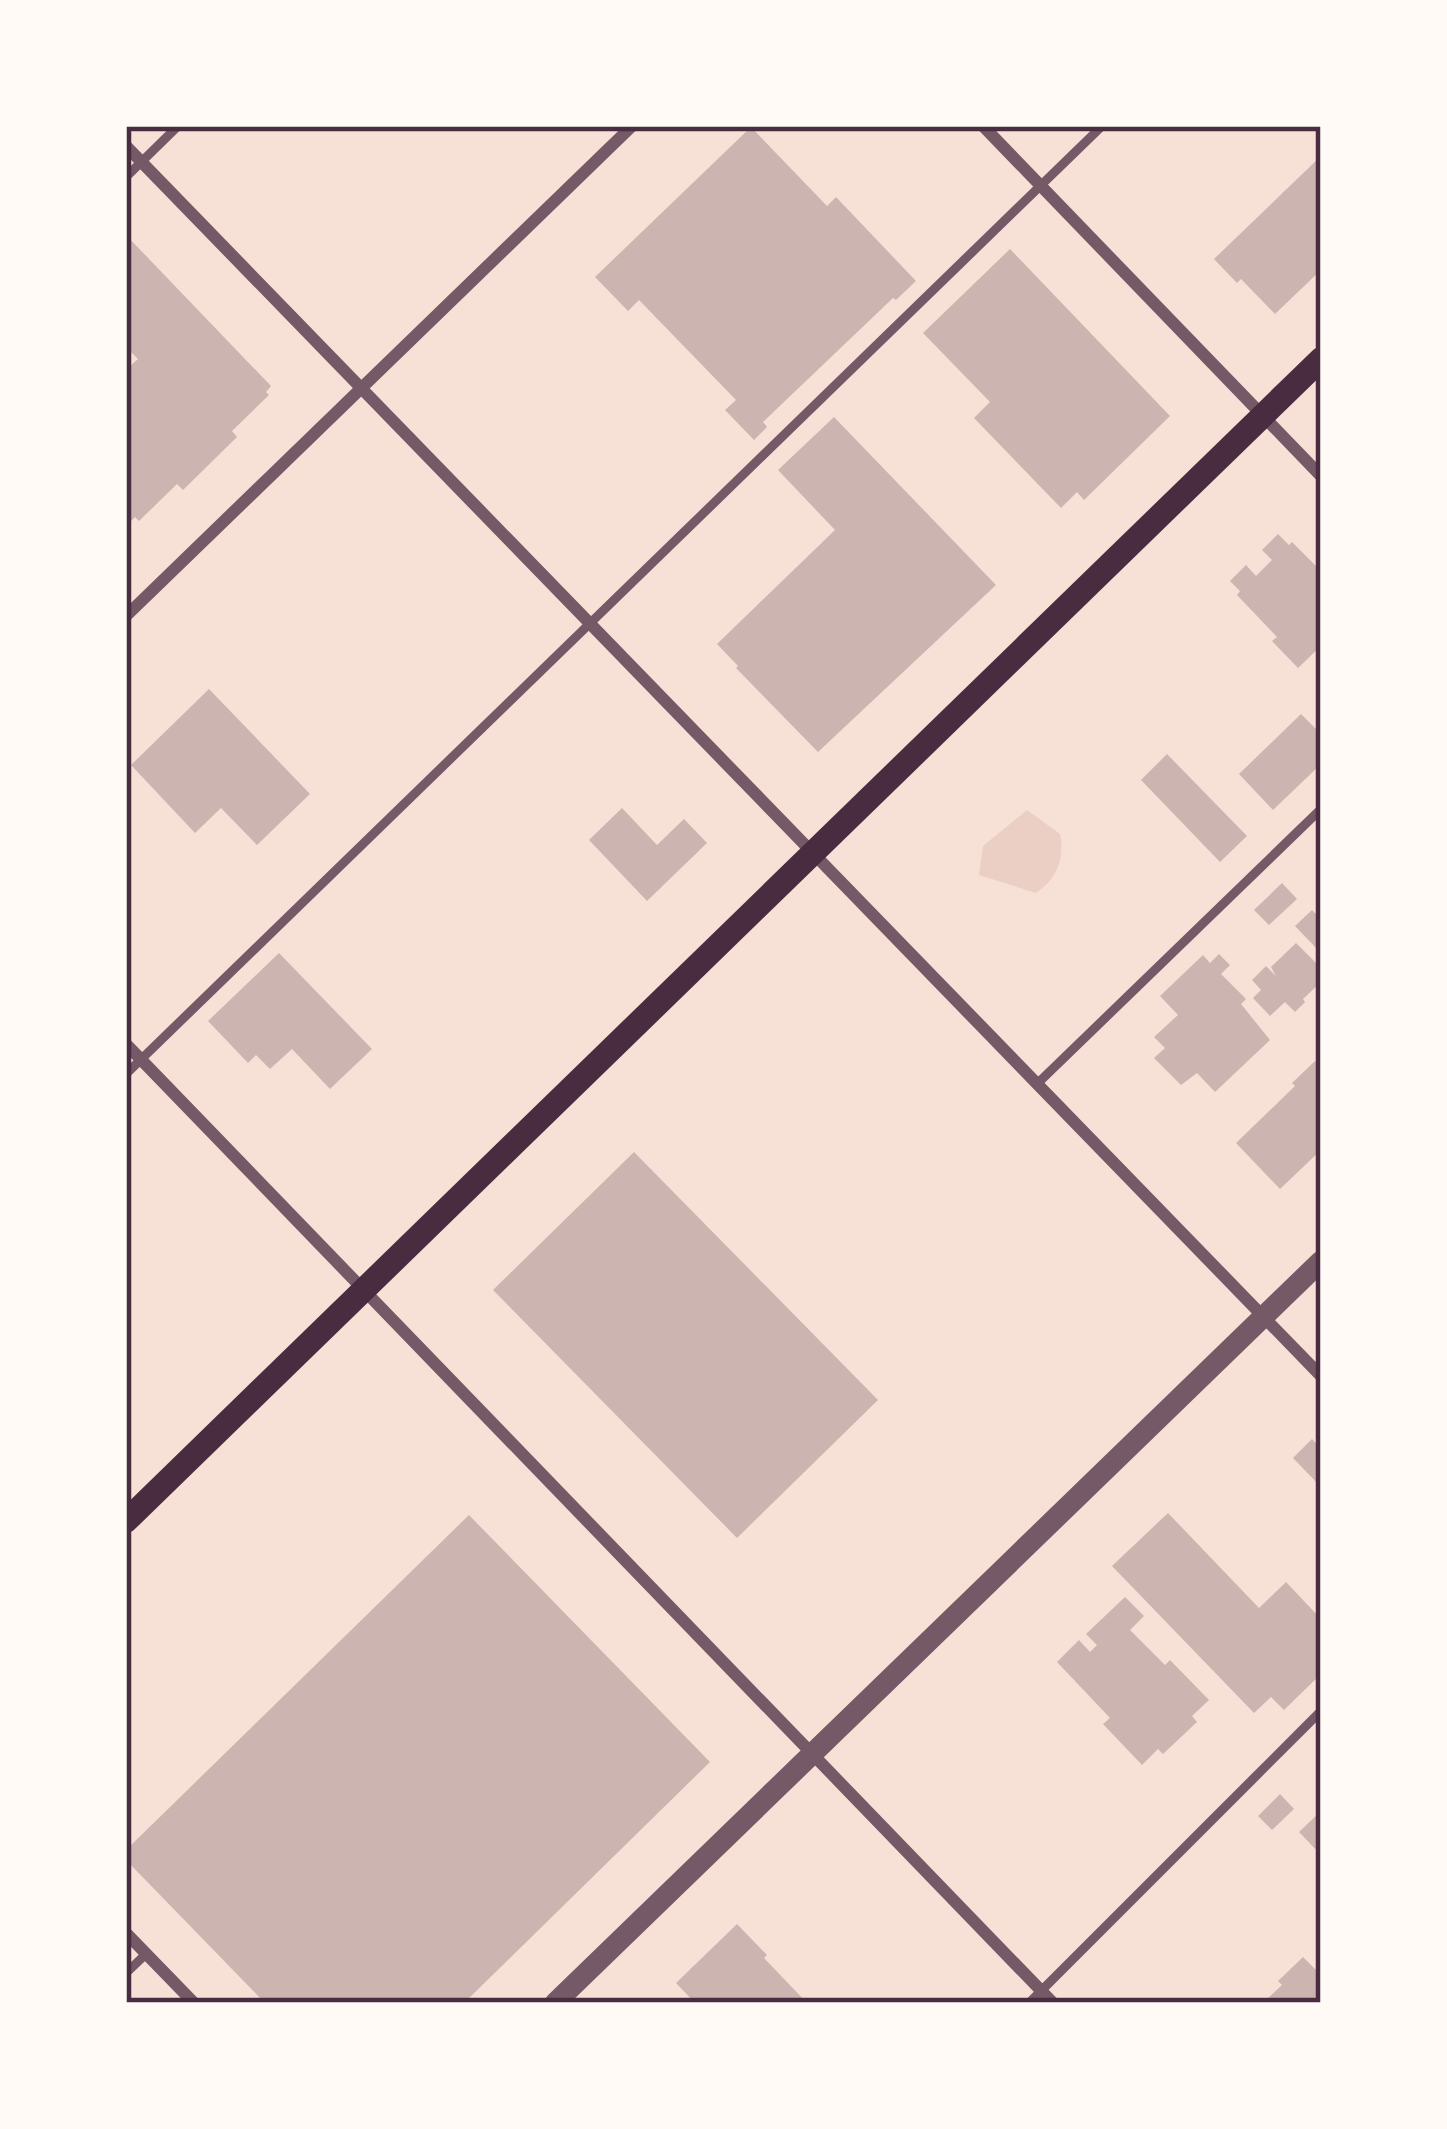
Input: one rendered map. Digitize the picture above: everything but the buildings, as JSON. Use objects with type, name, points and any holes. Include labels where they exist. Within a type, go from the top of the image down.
[{"type":"main road","points":[[126,1521],[1321,359]]},
{"type":"street","points":[[126,616],[632,126]]},
{"type":"street","points":[[983,126],[1321,476]]},
{"type":"street","points":[[126,146],[1321,1376]]},
{"type":"street","points":[[126,1044],[1053,2003]]},
{"type":"street","points":[[555,2003],[1321,1262]]},
{"type":"street","points":[[126,1933],[194,2003]]},
{"type":"lane","points":[[126,177],[178,126]]},
{"type":"lane","points":[[126,1074],[1102,126]]},
{"type":"lane","points":[[1038,1083],[1321,809]]},
{"type":"lane","points":[[1028,2003],[1321,1711]]},
{"type":"lane","points":[[126,1973],[146,1954]]},
{"type":"shaded area","points":[[1027,810],[1060,834],[1061,843],[1054,875],[1036,893],[979,875],[983,846]]}]
